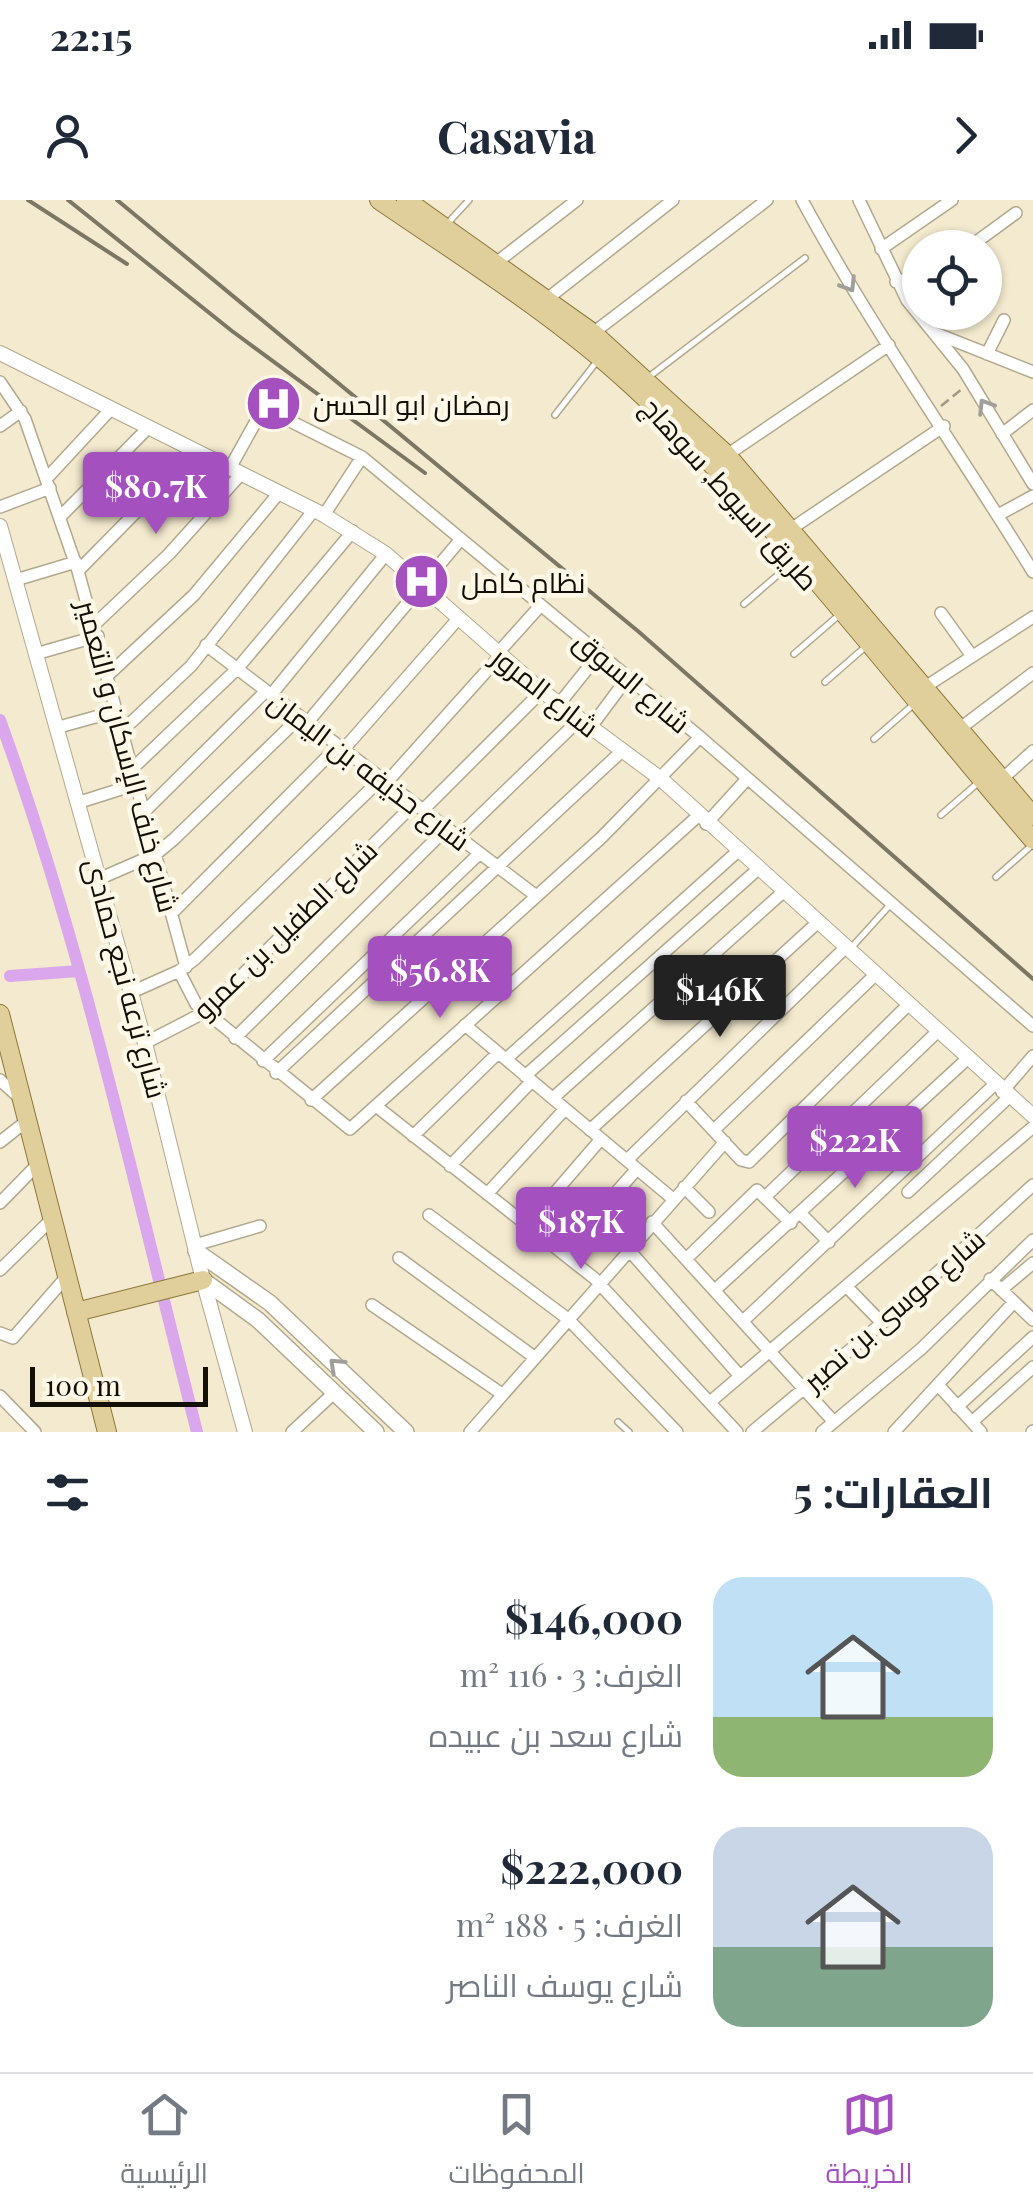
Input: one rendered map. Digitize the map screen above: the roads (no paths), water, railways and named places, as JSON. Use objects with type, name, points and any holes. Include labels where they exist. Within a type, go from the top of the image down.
[{"type":"main road","name":"طريق اسيوط, سوهاج","points":[[379,200],[496,263],[547,299],[647,378],[677,418]]},
{"type":"main road","name":"طريق اسيوط, سوهاج","points":[[416,202],[442,234],[677,418],[706,447],[867,646],[958,730],[1033,816]]},
{"type":"main road","name":"طريق اسيوط, سوهاج","points":[[706,447],[727,455],[791,530],[1033,842]]},
{"type":"main road","points":[[0,1014],[54,1217],[102,1430]]},
{"type":"main road","points":[[196,1248],[270,1304],[406,1432]]},
{"type":"main road","points":[[76,1312],[202,1280],[258,1320],[374,1431]]},
{"type":"street","points":[[496,263],[577,200]]},
{"type":"street","points":[[547,299],[673,200]]},
{"type":"street","points":[[593,333],[767,200]]},
{"type":"street","points":[[802,200],[1033,572]]},
{"type":"street","points":[[881,249],[952,200]]},
{"type":"street","points":[[864,202],[896,282],[970,382],[1033,484]]},
{"type":"street","points":[[993,230],[1016,213]]},
{"type":"street","points":[[896,282],[902,280]]},
{"type":"street","points":[[987,354],[1004,320]]},
{"type":"street","points":[[932,332],[1033,372]]},
{"type":"street","points":[[727,455],[889,345]]},
{"type":"street","name":"شارع المرور","points":[[0,353],[279,492],[386,554],[542,691],[661,779],[936,1033],[1033,1116]]},
{"type":"street","name":"شارع خلف الإسكان و التعمير","points":[[0,382],[20,410],[77,567],[146,811],[188,994],[276,1073],[349,1130],[376,1106]]},
{"type":"street","points":[[0,507],[48,483],[111,408]]},
{"type":"street","points":[[0,426],[20,410]]},
{"type":"street","name":"شارع السوق","points":[[236,471],[265,410],[362,457],[700,737],[889,906],[1033,1026]]},
{"type":"street","points":[[1002,434],[1033,410]]},
{"type":"street","points":[[791,530],[944,426]]},
{"type":"street","points":[[60,517],[149,428]]},
{"type":"street","points":[[18,579],[77,567],[196,451]]},
{"type":"street","points":[[123,730],[191,666],[362,457]]},
{"type":"street","points":[[39,653],[96,630],[168,554],[236,471]]},
{"type":"street","points":[[108,675],[194,594],[279,492]]},
{"type":"street","points":[[998,516],[1033,496]]},
{"type":"street","name":"شارع ترعه نجع حمادى","points":[[0,526],[39,653],[146,1043],[202,1280],[245,1432]]},
{"type":"street","points":[[133,768],[237,669],[352,531]]},
{"type":"street","points":[[100,878],[156,854],[304,720],[461,539]]},
{"type":"street","points":[[146,811],[268,693],[386,554]]},
{"type":"street","points":[[132,992],[183,969],[383,781],[542,605]]},
{"type":"street","points":[[941,613],[972,656]]},
{"type":"street","points":[[918,696],[1033,617]]},
{"type":"street","points":[[172,913],[341,748],[458,619]]},
{"type":"street","name":"شارع حذيفه بن اليمان","points":[[206,645],[535,895]]},
{"type":"street","points":[[559,704],[600,653]]},
{"type":"street","points":[[958,730],[1033,673]]},
{"type":"street","points":[[459,836],[585,724],[628,677]]},
{"type":"street","name":"شارع الطفيل بن عمرو","points":[[146,1043],[205,1012],[542,691]]},
{"type":"street","points":[[59,727],[117,710]]},
{"type":"street","points":[[311,1100],[661,779],[700,737]]},
{"type":"street","points":[[276,1073],[623,750]]},
{"type":"street","points":[[1001,780],[1033,751]]},
{"type":"street","points":[[737,1432],[598,1283],[376,1106],[747,779]]},
{"type":"street","points":[[80,802],[137,784]]},
{"type":"street","points":[[235,1038],[447,828]]},
{"type":"street","points":[[413,1136],[737,852]]},
{"type":"street","points":[[263,1060],[480,853]]},
{"type":"street","points":[[450,1166],[528,1078],[757,870]]},
{"type":"street","points":[[553,1098],[782,893]]},
{"type":"street","points":[[590,1130],[816,924]]},
{"type":"street","points":[[562,1252],[686,1101],[846,951]]},
{"type":"street","points":[[715,1129],[874,976]]},
{"type":"street","points":[[686,1101],[743,1162],[749,1162],[907,1006]]},
{"type":"street","points":[[466,1025],[673,1200]]},
{"type":"street","points":[[766,1196],[936,1033]]},
{"type":"street","points":[[908,1192],[1033,1056]]},
{"type":"street","points":[[714,1290],[791,1224],[966,1060]]},
{"type":"street","points":[[0,1080],[21,1104]]},
{"type":"street","points":[[743,1320],[1002,1091]]},
{"type":"street","points":[[0,1101],[21,1104]]},
{"type":"street","points":[[0,1142],[21,1104]]},
{"type":"street","points":[[487,1194],[565,1109]]},
{"type":"street","points":[[710,1402],[920,1228],[1033,1127]]},
{"type":"street","points":[[527,1225],[601,1139]]},
{"type":"street","points":[[470,1432],[726,1142]]},
{"type":"street","points":[[0,1203],[39,1163]]},
{"type":"street","name":"شارع موسى بن نصير","points":[[752,1432],[882,1323],[1033,1184]]},
{"type":"street","points":[[684,1188],[709,1212]]},
{"type":"street","points":[[686,1259],[755,1192],[766,1196],[791,1224]]},
{"type":"street","points":[[801,1214],[830,1242]]},
{"type":"street","points":[[430,1215],[568,1319],[677,1432]]},
{"type":"street","points":[[0,1270],[54,1217]]},
{"type":"street","points":[[652,1222],[834,1422]]},
{"type":"street","points":[[196,1248],[260,1226]]},
{"type":"street","points":[[822,1432],[921,1349],[1033,1240]]},
{"type":"street","points":[[628,1249],[740,1376]]},
{"type":"street","points":[[399,1258],[534,1358]]},
{"type":"street","points":[[1001,1290],[1033,1263]]},
{"type":"street","points":[[0,1333],[14,1338],[68,1276]]},
{"type":"street","points":[[990,1279],[1032,1318]]},
{"type":"street","points":[[846,1286],[882,1323]]},
{"type":"street","points":[[894,1432],[1014,1302]]},
{"type":"street","points":[[372,1304],[502,1394]]},
{"type":"street","points":[[957,1406],[1033,1336]]},
{"type":"street","points":[[938,1386],[977,1427],[1033,1367]]},
{"type":"street","points":[[292,1432],[335,1392]]},
{"type":"street","points":[[0,1396],[35,1432]]},
{"type":"lane","points":[[442,234],[450,216],[469,200]]},
{"type":"lane","points":[[647,378],[805,258]]},
{"type":"lane","points":[[554,414],[600,358]]},
{"type":"lane","points":[[744,604],[795,560]]},
{"type":"lane","points":[[794,654],[840,614]]},
{"type":"lane","points":[[826,682],[867,646]]},
{"type":"lane","points":[[874,738],[918,696]]},
{"type":"lane","points":[[941,816],[982,780]]},
{"type":"lane","points":[[996,876],[1033,842]]},
{"type":"lane","points":[[846,951],[889,906]]},
{"type":"lane","points":[[618,1422],[629,1432]]},
{"type":"waterway","points":[[0,720],[83,984],[197,1432]]},
{"type":"waterway","points":[[10,976],[79,971]]},
{"type":"railway","points":[[28,200],[127,264]]},
{"type":"railway","points":[[68,200],[232,331],[425,473]]},
{"type":"railway","points":[[117,200],[639,632],[1033,979]]},
{"type":"place","name":"رمضان ابو الحسن","points":[[274,403]]},
{"type":"place","name":"نظام كامل","points":[[422,581]]}]
